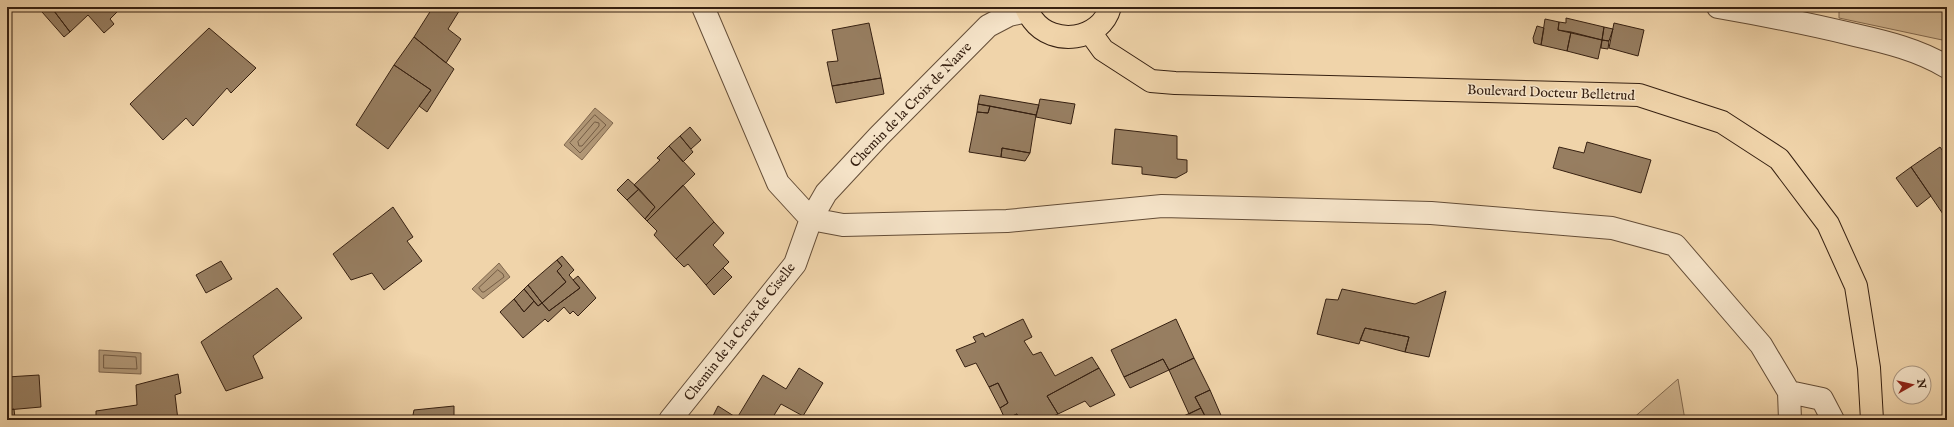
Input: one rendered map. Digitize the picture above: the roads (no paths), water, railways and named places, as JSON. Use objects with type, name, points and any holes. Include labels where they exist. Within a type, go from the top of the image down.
[{"type":"main road","points":[[1026,9],[1038,26],[1054,36],[1072,38],[1090,32],[1101,23],[1110,7]]},
{"type":"main road","name":"Boulevard Docteur Belletrud","points":[[1090,32],[1103,50],[1151,81],[1175,83],[1639,95],[1722,122],[1779,159],[1828,224],[1856,286],[1869,368],[1872,420]]},
{"type":"street","points":[[703,7],[778,183],[811,219],[843,225],[1008,222],[1162,206],[1431,213],[1612,228],[1675,244],[1761,345],[1789,392],[1790,420]]},
{"type":"street","points":[[1718,7],[1793,20],[1889,43],[1935,60],[1947,67]]},
{"type":"street","name":"Chemin de la Croix de Naave","points":[[811,219],[826,193],[873,142],[988,26],[1009,15],[1026,9]]},
{"type":"street","name":"Chemin de la Croix de Ciselle","points":[[670,420],[795,264],[811,219]]},
{"type":"street","points":[[1789,392],[1822,399],[1833,420]]},
{"type":"water","points":[[595,108],[613,123],[582,160],[564,145]]},
{"type":"water","points":[[499,263],[510,277],[483,299],[472,289]]},
{"type":"water","points":[[99,350],[141,353],[141,374],[99,372]]}]
